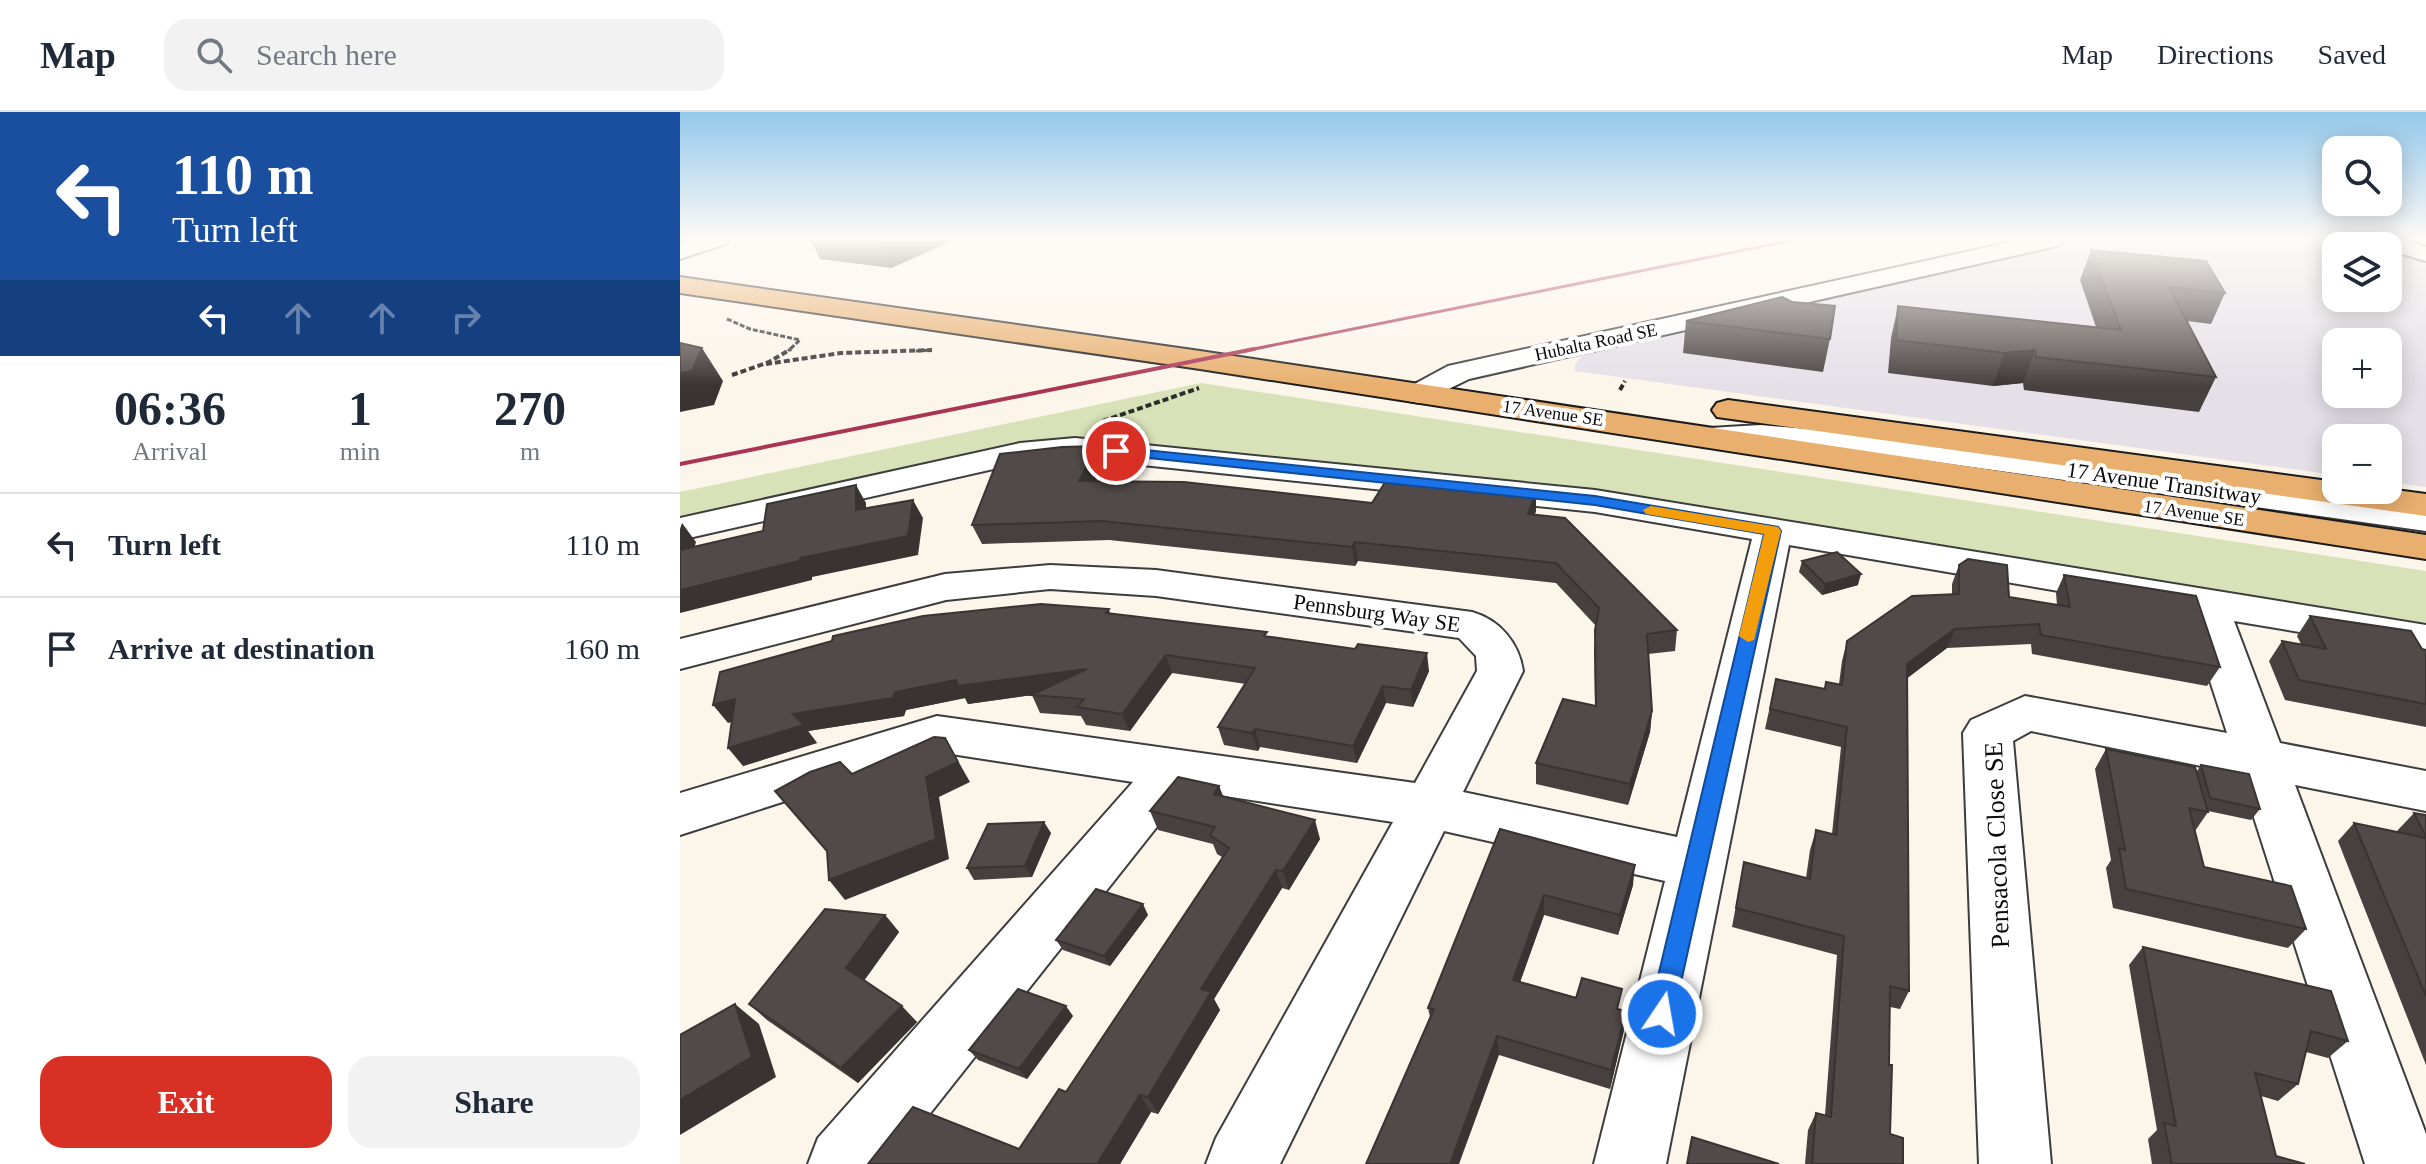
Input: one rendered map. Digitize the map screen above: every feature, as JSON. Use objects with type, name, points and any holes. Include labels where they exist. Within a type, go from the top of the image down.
[{"type":"main road","name":"17 Avenue SE","points":[[701,288],[1704,436],[2426,547]]},
{"type":"main road","name":"17 Avenue SE","points":[[848,288],[2426,505]]},
{"type":"street","name":"Hubalta Road SE","points":[[1420,394],[1459,372],[1836,288]]},
{"type":"street","name":"17 Avenue Transitway","points":[[1762,415],[1901,447]]},
{"type":"street","name":"17 Avenue Transitway","points":[[1704,436],[1761,435],[1901,447],[2426,520]]},
{"type":"street","points":[[680,529],[1020,453],[1075,448],[1595,501],[2426,639]]},
{"type":"street","points":[[1630,1164],[1695,864],[1773,531]]},
{"type":"street","name":"Pennsburg Way SE","points":[[680,654],[945,587],[1050,577],[1156,583],[1472,626],[1498,652],[1500,671],[1242,1164]]},
{"type":"street","points":[[2206,603],[2401,1164]]},
{"type":"street","name":"Pensacola Close SE","points":[[2015,1164],[1988,733],[2025,713],[2426,791]]},
{"type":"street","points":[[680,814],[937,734],[1428,806],[1695,864]]},
{"type":"street","points":[[844,1164],[1175,768]]},
{"type":"path","points":[[722,316],[750,329],[800,340],[791,350],[766,364]]},
{"type":"path","points":[[732,375],[766,364],[841,353],[944,350]]},
{"type":"path","points":[[1620,390],[1625,381]]},
{"type":"path","points":[[1100,422],[1200,387]]},
{"type":"shaded area","points":[[1837,288],[2322,288],[2322,312],[2402,312],[2402,288],[2426,288],[2426,487],[2402,484],[2402,424],[2322,424],[2322,473],[1575,371],[1575,364],[1582,356],[1623,336]]},
{"type":"green space","points":[[1201,383],[2426,571],[2426,624],[1583,489],[1101,441],[680,520],[680,492]]},
{"type":"building","points":[[2105,288],[2170,288],[2216,377],[2036,357],[2035,350],[2004,353],[1896,340],[1898,306],[2121,330]]},
{"type":"building","points":[[2179,288],[2222,288],[2225,293]]},
{"type":"building","points":[[1782,297],[1792,302],[1835,306],[1830,339],[1686,321]]},
{"type":"building","points":[[680,343],[702,348],[692,371],[680,373]]},
{"type":"building","points":[[1098,446],[1079,481],[1184,482],[1372,503],[1389,476],[1536,492],[1528,514],[1565,518],[1677,630],[1647,634],[1652,711],[1630,784],[1536,763],[1563,699],[1596,706],[1595,630],[1599,608],[1556,563],[1355,542],[1352,547],[1102,521],[972,525],[1000,454]]},
{"type":"building","points":[[856,485],[856,510],[913,500],[908,536],[800,558],[799,561],[680,590],[680,550],[763,531],[767,504]]},
{"type":"building","points":[[1837,552],[1861,574],[1825,584],[1802,561]]},
{"type":"building","points":[[1968,559],[2007,565],[2009,597],[2070,607],[2064,575],[2196,596],[2220,667],[2041,635],[2039,624],[1955,629],[1907,664],[1909,991],[1890,986],[1889,1065],[1892,1065],[1890,1134],[1903,1138],[1903,1164],[1812,1164],[1816,1113],[1831,1117],[1844,936],[1736,908],[1744,862],[1810,879],[1816,830],[1836,835],[1847,727],[1770,709],[1776,679],[1825,689],[1826,682],[1842,685],[1847,641],[1912,596],[1959,594],[1959,565]]},
{"type":"building","points":[[1041,604],[1109,609],[1106,613],[1267,632],[1264,636],[1355,649],[1358,644],[1427,653],[1411,690],[1383,686],[1353,746],[1255,729],[1252,733],[1218,727],[1255,668],[1166,655],[1122,714],[1077,707],[1084,699],[1031,695],[1087,669],[958,686],[956,680],[895,692],[893,698],[793,714],[804,725],[728,748],[735,699],[713,705],[720,672],[832,641],[833,636],[923,616]]},
{"type":"building","points":[[2310,616],[2411,631],[2422,649],[2426,650],[2426,704],[2299,680],[2282,641],[2326,649]]},
{"type":"building","points":[[934,737],[945,738],[958,762],[926,777],[936,839],[829,880],[827,851],[775,791],[810,772],[840,762],[852,774]]},
{"type":"building","points":[[2106,749],[2195,767],[2208,812],[2189,808],[2204,867],[2291,886],[2306,929],[2126,889],[2119,848],[2125,850]]},
{"type":"building","points":[[2201,765],[2249,774],[2260,809],[2210,798]]},
{"type":"building","points":[[1178,777],[1219,786],[1214,794],[1315,820],[1283,871],[1276,870],[1201,989],[1211,992],[1148,1097],[1140,1095],[1097,1164],[868,1164],[913,1107],[1019,1149],[1059,1089],[1066,1092],[1229,848],[1210,835],[1215,827],[1150,811]]},
{"type":"building","points":[[2414,813],[2426,815],[2426,837]]},
{"type":"building","points":[[1044,822],[1025,866],[967,868],[988,824]]},
{"type":"building","points":[[2354,823],[2426,838],[2426,996]]},
{"type":"building","points":[[1500,829],[1635,865],[1620,915],[1544,895],[1513,980],[1576,998],[1582,978],[1622,989],[1617,1009],[1626,1011],[1611,1070],[1497,1036],[1450,1164],[1366,1164],[1434,1009],[1428,1008]]},
{"type":"building","points":[[1096,889],[1143,904],[1104,956],[1056,940]]},
{"type":"building","points":[[825,909],[885,915],[846,968],[902,1006],[841,1068],[749,1004]]},
{"type":"building","points":[[2143,947],[2331,991],[2348,1041],[2311,1031],[2298,1084],[2255,1073],[2276,1156],[2305,1164],[2172,1164],[2164,1123],[2176,1126]]},
{"type":"building","points":[[1018,989],[1066,1006],[1019,1069],[969,1050]]},
{"type":"building","points":[[735,1004],[752,1057],[680,1100],[680,1035]]},
{"type":"building","points":[[1692,1137],[1779,1164],[1687,1164]]},
{"type":"railway","points":[[1244,351],[1556,288]]},
{"type":"railway","points":[[680,464],[1254,349]]},
{"type":"slow traffic","points":[[1651,510],[1773,531],[1748,636]]},
{"type":"route","points":[[1116,451],[1595,501],[1773,531],[1662,1014]]}]
